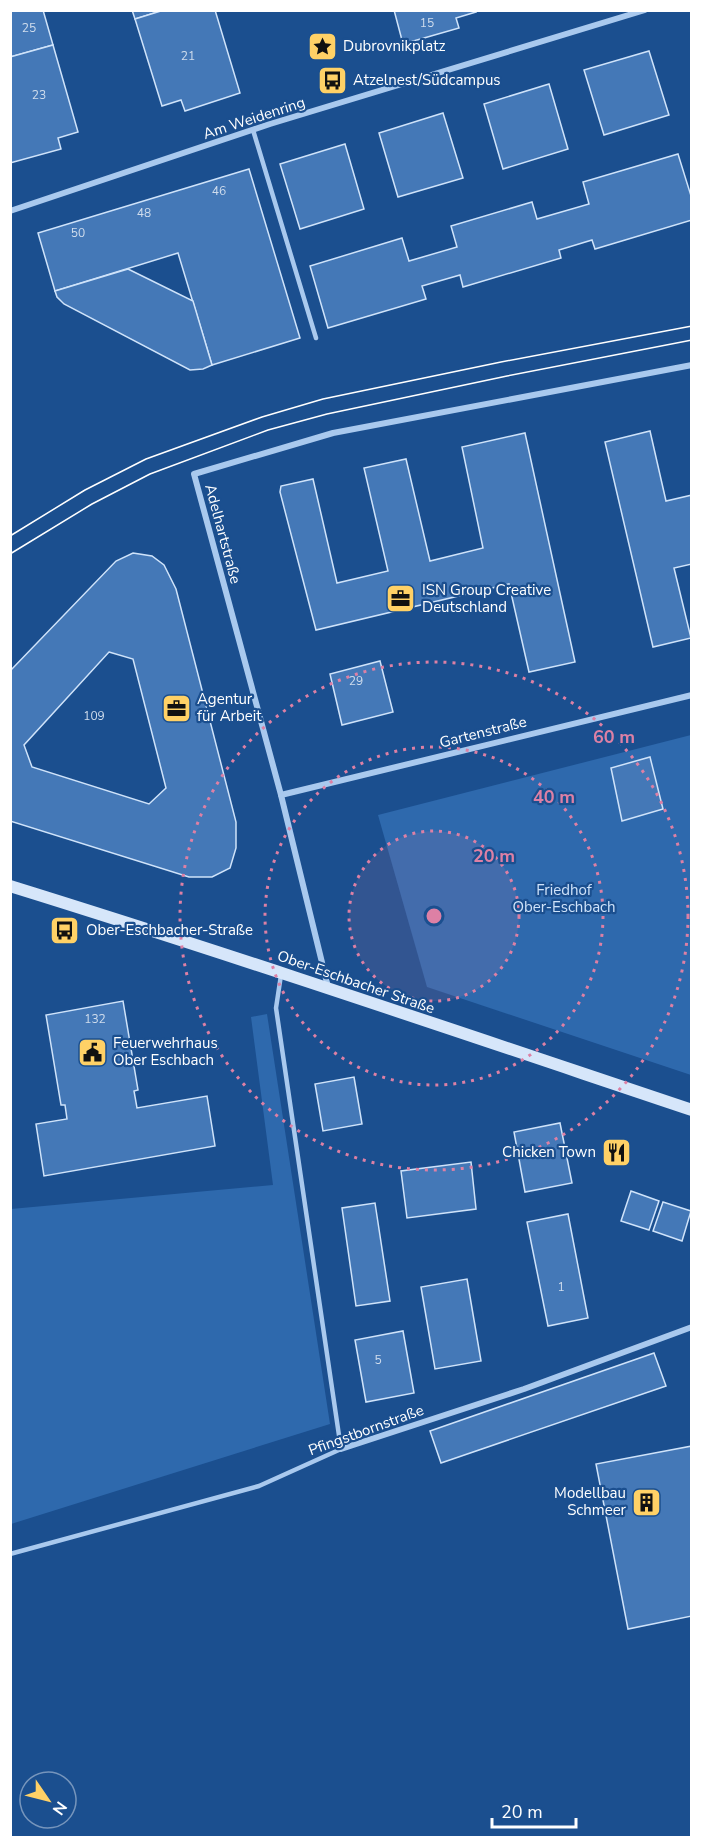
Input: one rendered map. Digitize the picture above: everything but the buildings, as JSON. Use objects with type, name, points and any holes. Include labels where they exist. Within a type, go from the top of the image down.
[{"type":"street","name":"Am Weidenring","points":[[10,211],[253,130],[645,10]]},
{"type":"street","name":"Adelhartstraße","points":[[329,989],[281,795],[194,474],[333,433],[692,365]]},
{"type":"street","name":"Gartenstraße","points":[[281,795],[692,694]]},
{"type":"street","name":"Ober-Eschbacher Straße","points":[[10,886],[281,972],[692,1110]]},
{"type":"street","name":"Pfingstbornstraße","points":[[341,1449],[524,1389],[692,1327]]},
{"type":"lane","points":[[253,130],[316,338]]},
{"type":"lane","points":[[281,972],[276,1008],[341,1449]]},
{"type":"lane","name":"Pfingstbornstraße","points":[[10,1554],[259,1486],[341,1449]]},
{"type":"green space","name":"Friedhof Ober-Eschbach","points":[[691,735],[691,1075],[427,987],[378,815]]},
{"type":"green space","points":[[267,1014],[330,1424],[11,1524],[11,1209],[273,1185],[251,1017]]},
{"type":"tram line","points":[[10,536],[85,490],[146,459],[262,417],[323,399],[692,326]]},
{"type":"tram line","points":[[10,554],[92,504],[150,474],[268,430],[327,414],[692,340]]},
{"type":"place","name":"Dubrovnikplatz","points":[[322,46]]},
{"type":"place","name":"Atzelnest/Südcampus","points":[[332,80]]},
{"type":"place","name":"ISN Group Creative Deutschland","points":[[401,599]]},
{"type":"place","name":"Agentur für Arbeit","points":[[176,708]]},
{"type":"place","name":"Ober-Eschbacher-Straße","points":[[65,930]]},
{"type":"place","name":"Feuerwehrhaus Ober Eschbach","points":[[92,1052]]},
{"type":"place","name":"Chicken Town","points":[[617,1152]]},
{"type":"place","name":"Modellbau Schmeer","points":[[647,1502]]}]
